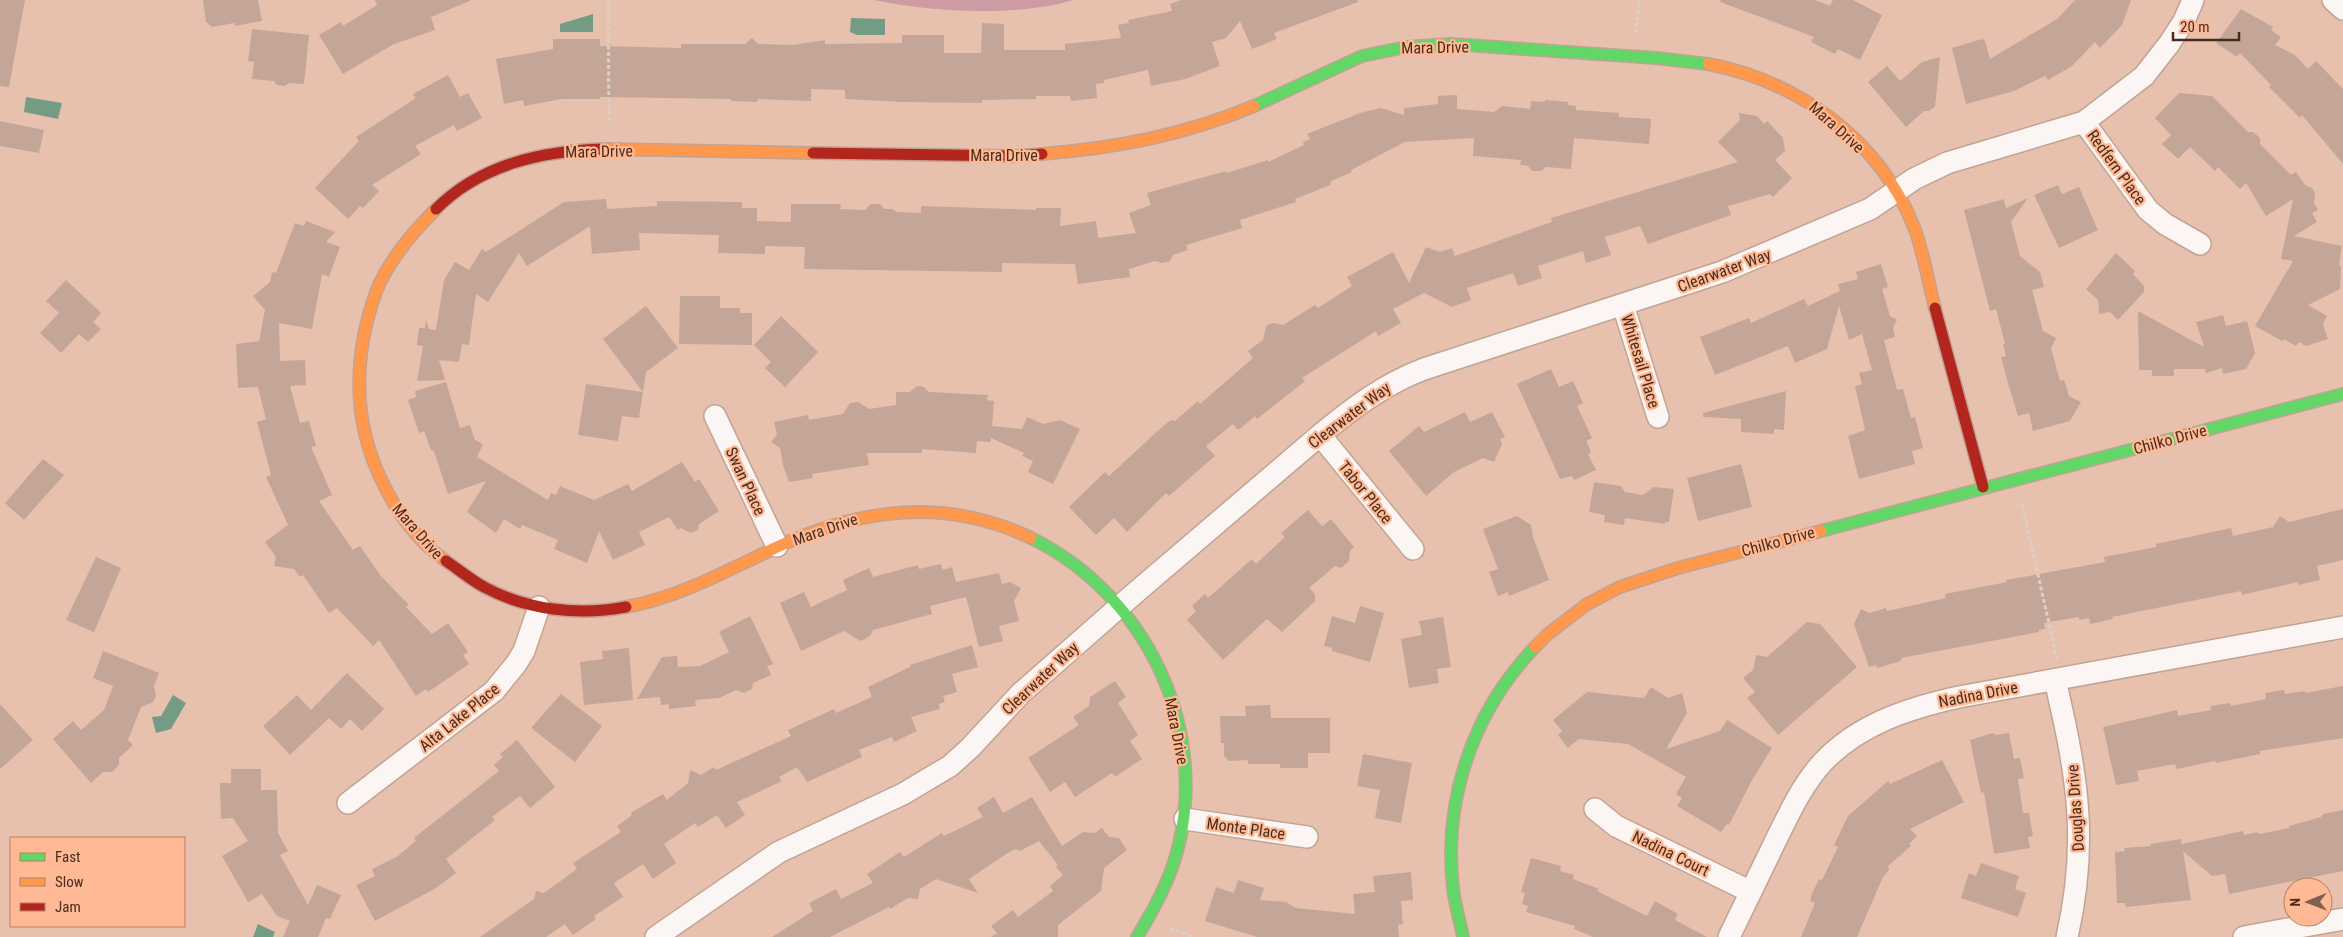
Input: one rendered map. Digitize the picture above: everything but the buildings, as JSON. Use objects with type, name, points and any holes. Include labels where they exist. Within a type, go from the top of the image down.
[{"type":"street","name":"Clearwater Way","points":[[656,937],[779,852],[904,794],[935,777],[970,748],[1020,693],[1120,605],[1320,435],[1372,395],[1406,376],[1745,264],[1870,209],[1914,179],[1948,163],[2084,122],[2144,76],[2184,21],[2193,0]]},
{"type":"street","points":[[2333,0],[2343,9]]},
{"type":"street","name":"Mara Drive","points":[[1137,937],[1156,906],[1170,876],[1185,819],[1184,756],[1171,697],[1148,645],[1120,605],[1070,561],[1042,543],[994,524],[952,514],[902,512],[869,515],[834,524],[777,546],[690,589],[652,603],[615,611],[595,612],[539,607],[509,598],[465,577],[435,554],[405,522],[391,501],[369,454],[363,432],[358,388],[358,367],[366,321],[380,280],[410,234],[448,196],[477,178],[514,162],[554,152],[588,150],[1015,156],[1084,151],[1151,140],[1214,122],[1380,50],[1412,45],[1451,44],[1688,61],[1727,68],[1754,75],[1792,91],[1831,118],[1866,152],[1896,192],[1914,228],[1983,487]]},
{"type":"street","name":"Redfern Place","points":[[2084,122],[2148,210],[2165,224],[2200,244]]},
{"type":"street","name":"Whitesail Place","points":[[1623,305],[1658,417]]},
{"type":"street","name":"Chilko Drive","points":[[1464,937],[1454,894],[1450,856],[1453,812],[1461,772],[1472,740],[1491,702],[1516,666],[1542,638],[1588,603],[1609,592],[1646,578],[1983,487],[2343,394]]},
{"type":"street","name":"Swan Place","points":[[715,416],[777,546]]},
{"type":"street","name":"Tabor Place","points":[[1320,435],[1413,549]]},
{"type":"street","name":"Alta Lake Place","points":[[348,803],[494,691],[506,679],[520,658],[539,607]]},
{"type":"street","name":"Nadina Drive","points":[[1729,937],[1790,812],[1810,778],[1824,761],[1862,732],[1895,714],[1926,704],[2343,627]]},
{"type":"street","name":"Douglas Drive","points":[[2061,679],[2080,826],[2079,871],[2067,937]]},
{"type":"street","name":"Nadina Court","points":[[1594,808],[1616,826],[1751,892]]},
{"type":"street","name":"Monte Place","points":[[1185,819],[1307,837]]},
{"type":"street","points":[[2244,937],[2280,934],[2343,919]]},
{"type":"path","points":[[608,0],[610,118]]},
{"type":"path","points":[[1636,41],[1639,0]]},
{"type":"path","points":[[2021,499],[2061,679]]},
{"type":"path","points":[[1178,931],[1193,937]]},
{"type":"shaded area","points":[[874,0],[1073,0],[1027,9],[974,11],[947,10]]},
{"type":"shaded area","points":[[593,14],[593,32],[560,32],[560,24]]},
{"type":"shaded area","points":[[851,18],[885,19],[885,35],[857,35],[850,32]]},
{"type":"shaded area","points":[[26,97],[62,103],[58,119],[24,112]]},
{"type":"shaded area","points":[[173,695],[186,703],[171,729],[156,733],[152,717],[161,716]]},
{"type":"shaded area","points":[[258,924],[275,932],[273,937],[253,937]]},
{"type":"traffic: fast","points":[[1254,106],[1362,56],[1406,47],[1451,44],[1656,58],[1708,64]]},
{"type":"traffic: fast","points":[[1821,531],[2343,394]]},
{"type":"traffic: fast","points":[[1031,538],[1071,562],[1106,592],[1135,628],[1158,668],[1175,710],[1184,755],[1185,802],[1178,848],[1161,894],[1137,937]]},
{"type":"traffic: fast","points":[[1463,937],[1453,888],[1451,855],[1453,822],[1458,790],[1479,728],[1513,672],[1535,647]]},
{"type":"traffic: slow","points":[[1708,64],[1741,72],[1773,84],[1804,100],[1832,119],[1857,141],[1880,167],[1899,195],[1914,227],[1935,308]]},
{"type":"traffic: slow","points":[[1042,154],[1097,148],[1150,139],[1202,125],[1254,106]]},
{"type":"traffic: slow","points":[[604,149],[813,153]]},
{"type":"traffic: slow","points":[[436,209],[394,258],[381,280],[368,318],[362,345],[359,387],[368,446],[386,490],[413,530],[446,561]]},
{"type":"traffic: slow","points":[[626,607],[685,590],[809,534],[840,523],[872,516],[903,512],[967,517],[999,525],[1031,538]]},
{"type":"traffic: slow","points":[[1535,647],[1548,634],[1587,604],[1620,587],[1678,568],[1821,531]]},
{"type":"traffic: jam","points":[[436,209],[473,181],[514,163],[558,153],[604,149]]},
{"type":"traffic: jam","points":[[813,153],[1015,156],[1042,154]]},
{"type":"traffic: jam","points":[[1935,308],[1983,487]]},
{"type":"traffic: jam","points":[[446,561],[484,587],[500,595],[535,606],[571,611],[608,610],[626,607]]}]
